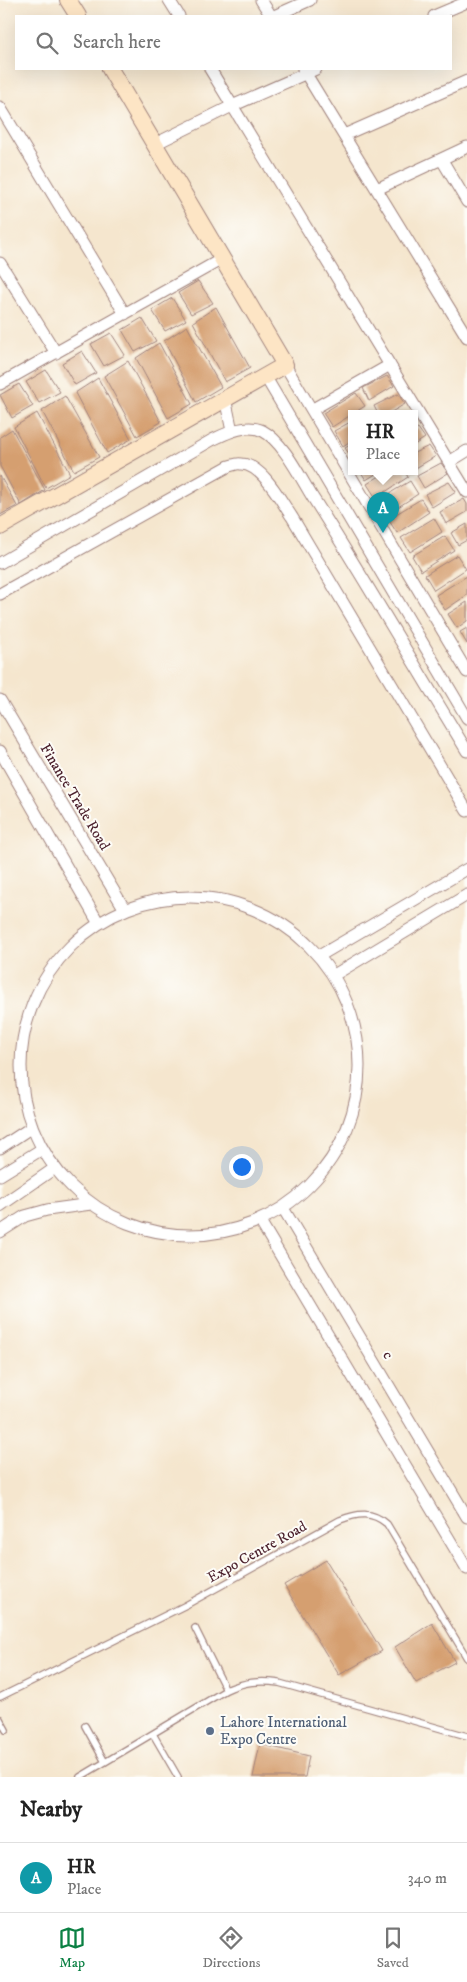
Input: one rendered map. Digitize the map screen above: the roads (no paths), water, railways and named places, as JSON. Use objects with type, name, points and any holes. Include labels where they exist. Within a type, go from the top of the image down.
[{"type":"street","points":[[68,0],[77,15]]},
{"type":"street","points":[[169,0],[178,15]]},
{"type":"street","points":[[261,0],[272,15]]},
{"type":"street","points":[[275,15],[310,0]]},
{"type":"street","points":[[436,15],[467,2]]},
{"type":"street","points":[[111,70],[348,470]]},
{"type":"street","points":[[211,70],[417,410]]},
{"type":"street","points":[[155,144],[308,70],[344,135],[467,337]]},
{"type":"street","points":[[344,135],[467,81]]},
{"type":"street","points":[[0,107],[125,314]]},
{"type":"street","points":[[377,189],[467,148]]},
{"type":"street","points":[[442,160],[467,202]]},
{"type":"street","points":[[0,384],[222,259]]},
{"type":"street","points":[[0,263],[56,353]]},
{"type":"street","points":[[0,527],[285,364]]},
{"type":"street","points":[[313,410],[390,365]]},
{"type":"street","points":[[265,376],[467,718]]},
{"type":"street","points":[[225,398],[232,431]]},
{"type":"street","points":[[418,411],[467,492]]},
{"type":"street","points":[[0,563],[232,431],[245,429],[262,431],[275,440],[286,455],[341,542],[467,751]]},
{"type":"street","points":[[449,462],[467,451]]},
{"type":"street","points":[[0,594],[230,466],[241,464],[252,466],[264,477],[292,517],[467,811]]},
{"type":"street","points":[[351,475],[467,672]]},
{"type":"street","name":"Finance Trade Road","points":[[0,700],[124,908]]},
{"type":"street","points":[[0,751],[98,922]]},
{"type":"street","points":[[320,956],[467,869]]},
{"type":"street","points":[[334,976],[467,895]]},
{"type":"street","points":[[208,896],[250,906],[288,926],[320,956],[334,976],[352,1015],[360,1059],[356,1102],[341,1144],[317,1180],[284,1208],[260,1221],[218,1234],[174,1235],[130,1225],[91,1204],[55,1168],[42,1149],[32,1127],[22,1089],[21,1050],[29,1012],[45,977],[68,947],[98,922],[124,908],[165,897],[208,896]]},
{"type":"street","points":[[0,1148],[32,1127]]},
{"type":"street","points":[[0,1175],[42,1149]]},
{"type":"street","points":[[0,1206],[55,1168]]},
{"type":"street","points":[[0,1232],[25,1216],[47,1210],[91,1204]]},
{"type":"street","name":"c","points":[[284,1208],[467,1517]]},
{"type":"street","points":[[260,1221],[467,1569]]},
{"type":"lane","name":"Expo Centre Road","points":[[0,1697],[186,1605],[340,1520],[363,1513],[372,1515],[387,1524],[467,1658]]},
{"type":"lane","points":[[195,1628],[226,1690]]},
{"type":"lane","points":[[80,1777],[226,1690],[252,1681],[279,1683],[467,1736]]},
{"type":"lane","points":[[0,1720],[6,1730]]},
{"type":"lane","points":[[85,1726],[105,1762]]},
{"type":"lane","points":[[153,1734],[178,1777]]},
{"type":"place","name":"HR","points":[[383,533]]},
{"type":"place","name":"Lahore International Expo Centre","points":[[210,1731]]}]
